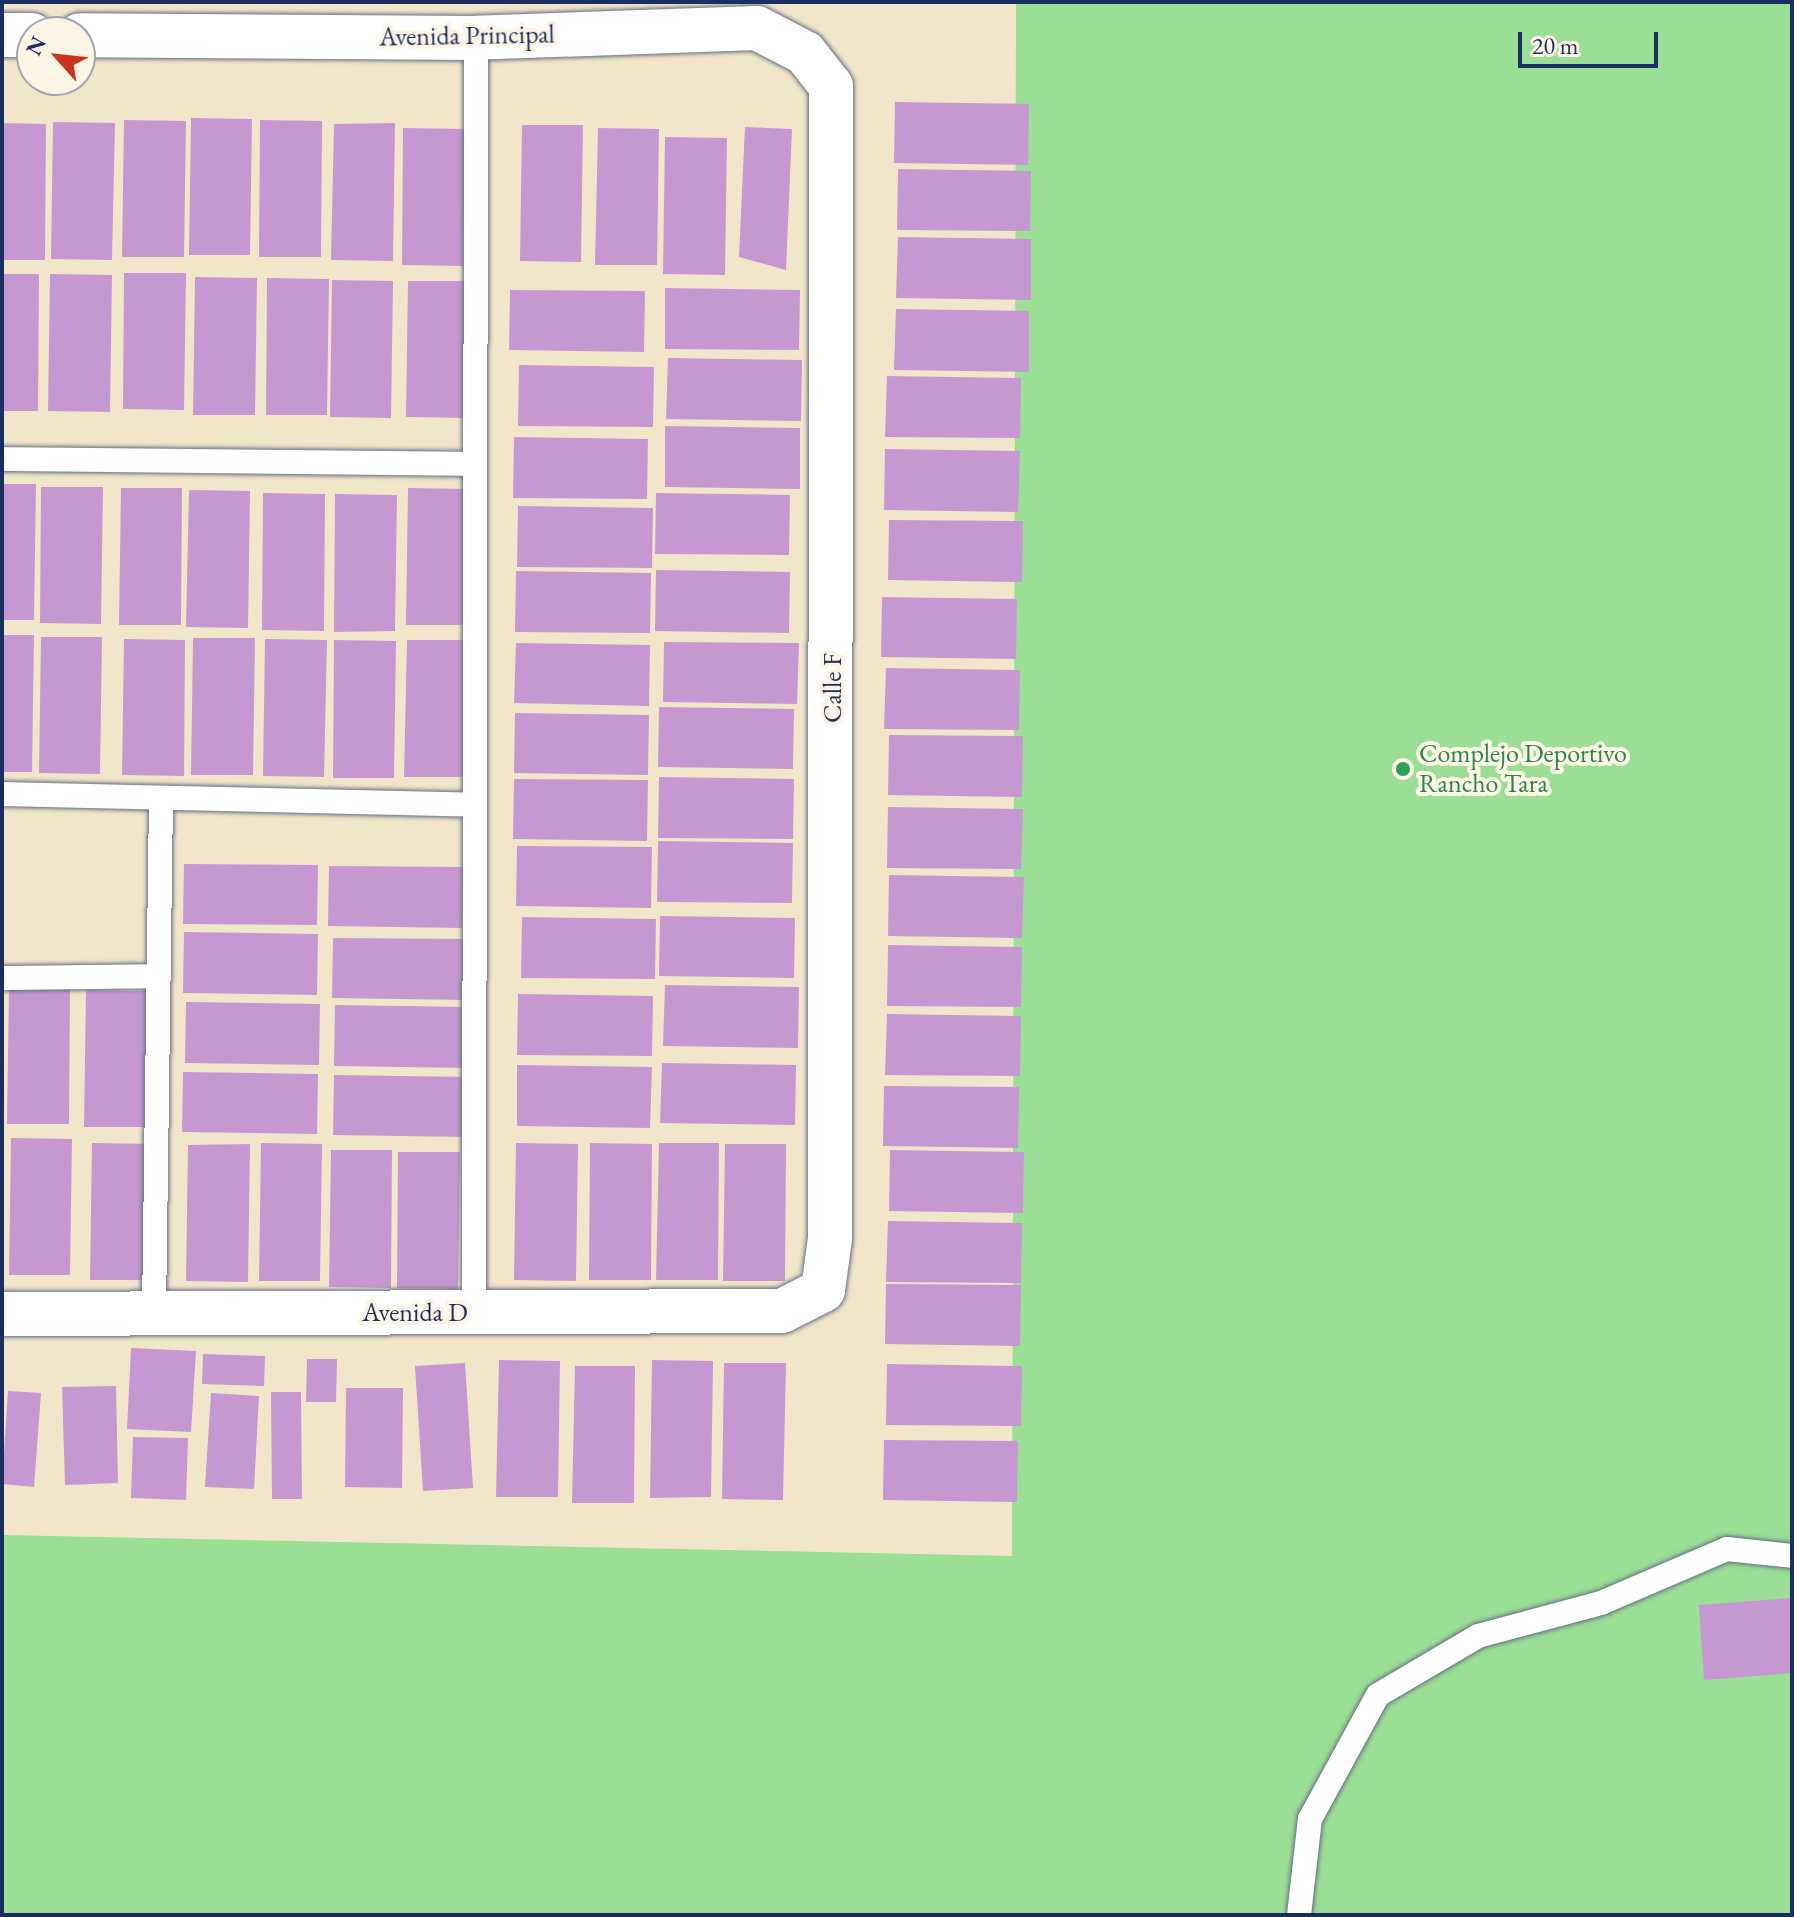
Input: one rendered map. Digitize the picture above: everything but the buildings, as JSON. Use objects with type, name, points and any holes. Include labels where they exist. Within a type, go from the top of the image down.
[{"type":"street","name":"Avenida Principal","points":[[96,35],[476,38],[757,28],[805,53],[831,86]]},
{"type":"street","name":"Calle F","points":[[823,1290],[830,1222],[831,86]]},
{"type":"street","name":"Avenida D","points":[[2,1314],[782,1311],[823,1290]]},
{"type":"lane","points":[[474,1312],[476,38]]},
{"type":"lane","points":[[2,459],[475,464]]},
{"type":"lane","points":[[2,794],[475,805]]},
{"type":"lane","points":[[154,1313],[161,798]]},
{"type":"lane","points":[[2,978],[159,976]]},
{"type":"lane","points":[[1299,1915],[1310,1819],[1378,1695],[1478,1636],[1601,1603],[1727,1549],[1792,1556]]},
{"type":"green space","name":"Complejo Deportivo Rancho Tara","points":[[1016,2],[1792,2],[1792,1915],[2,1915],[2,1535],[1012,1556]]},
{"type":"place","name":"Complejo Deportivo Rancho Tara","points":[[1403,769]]}]
